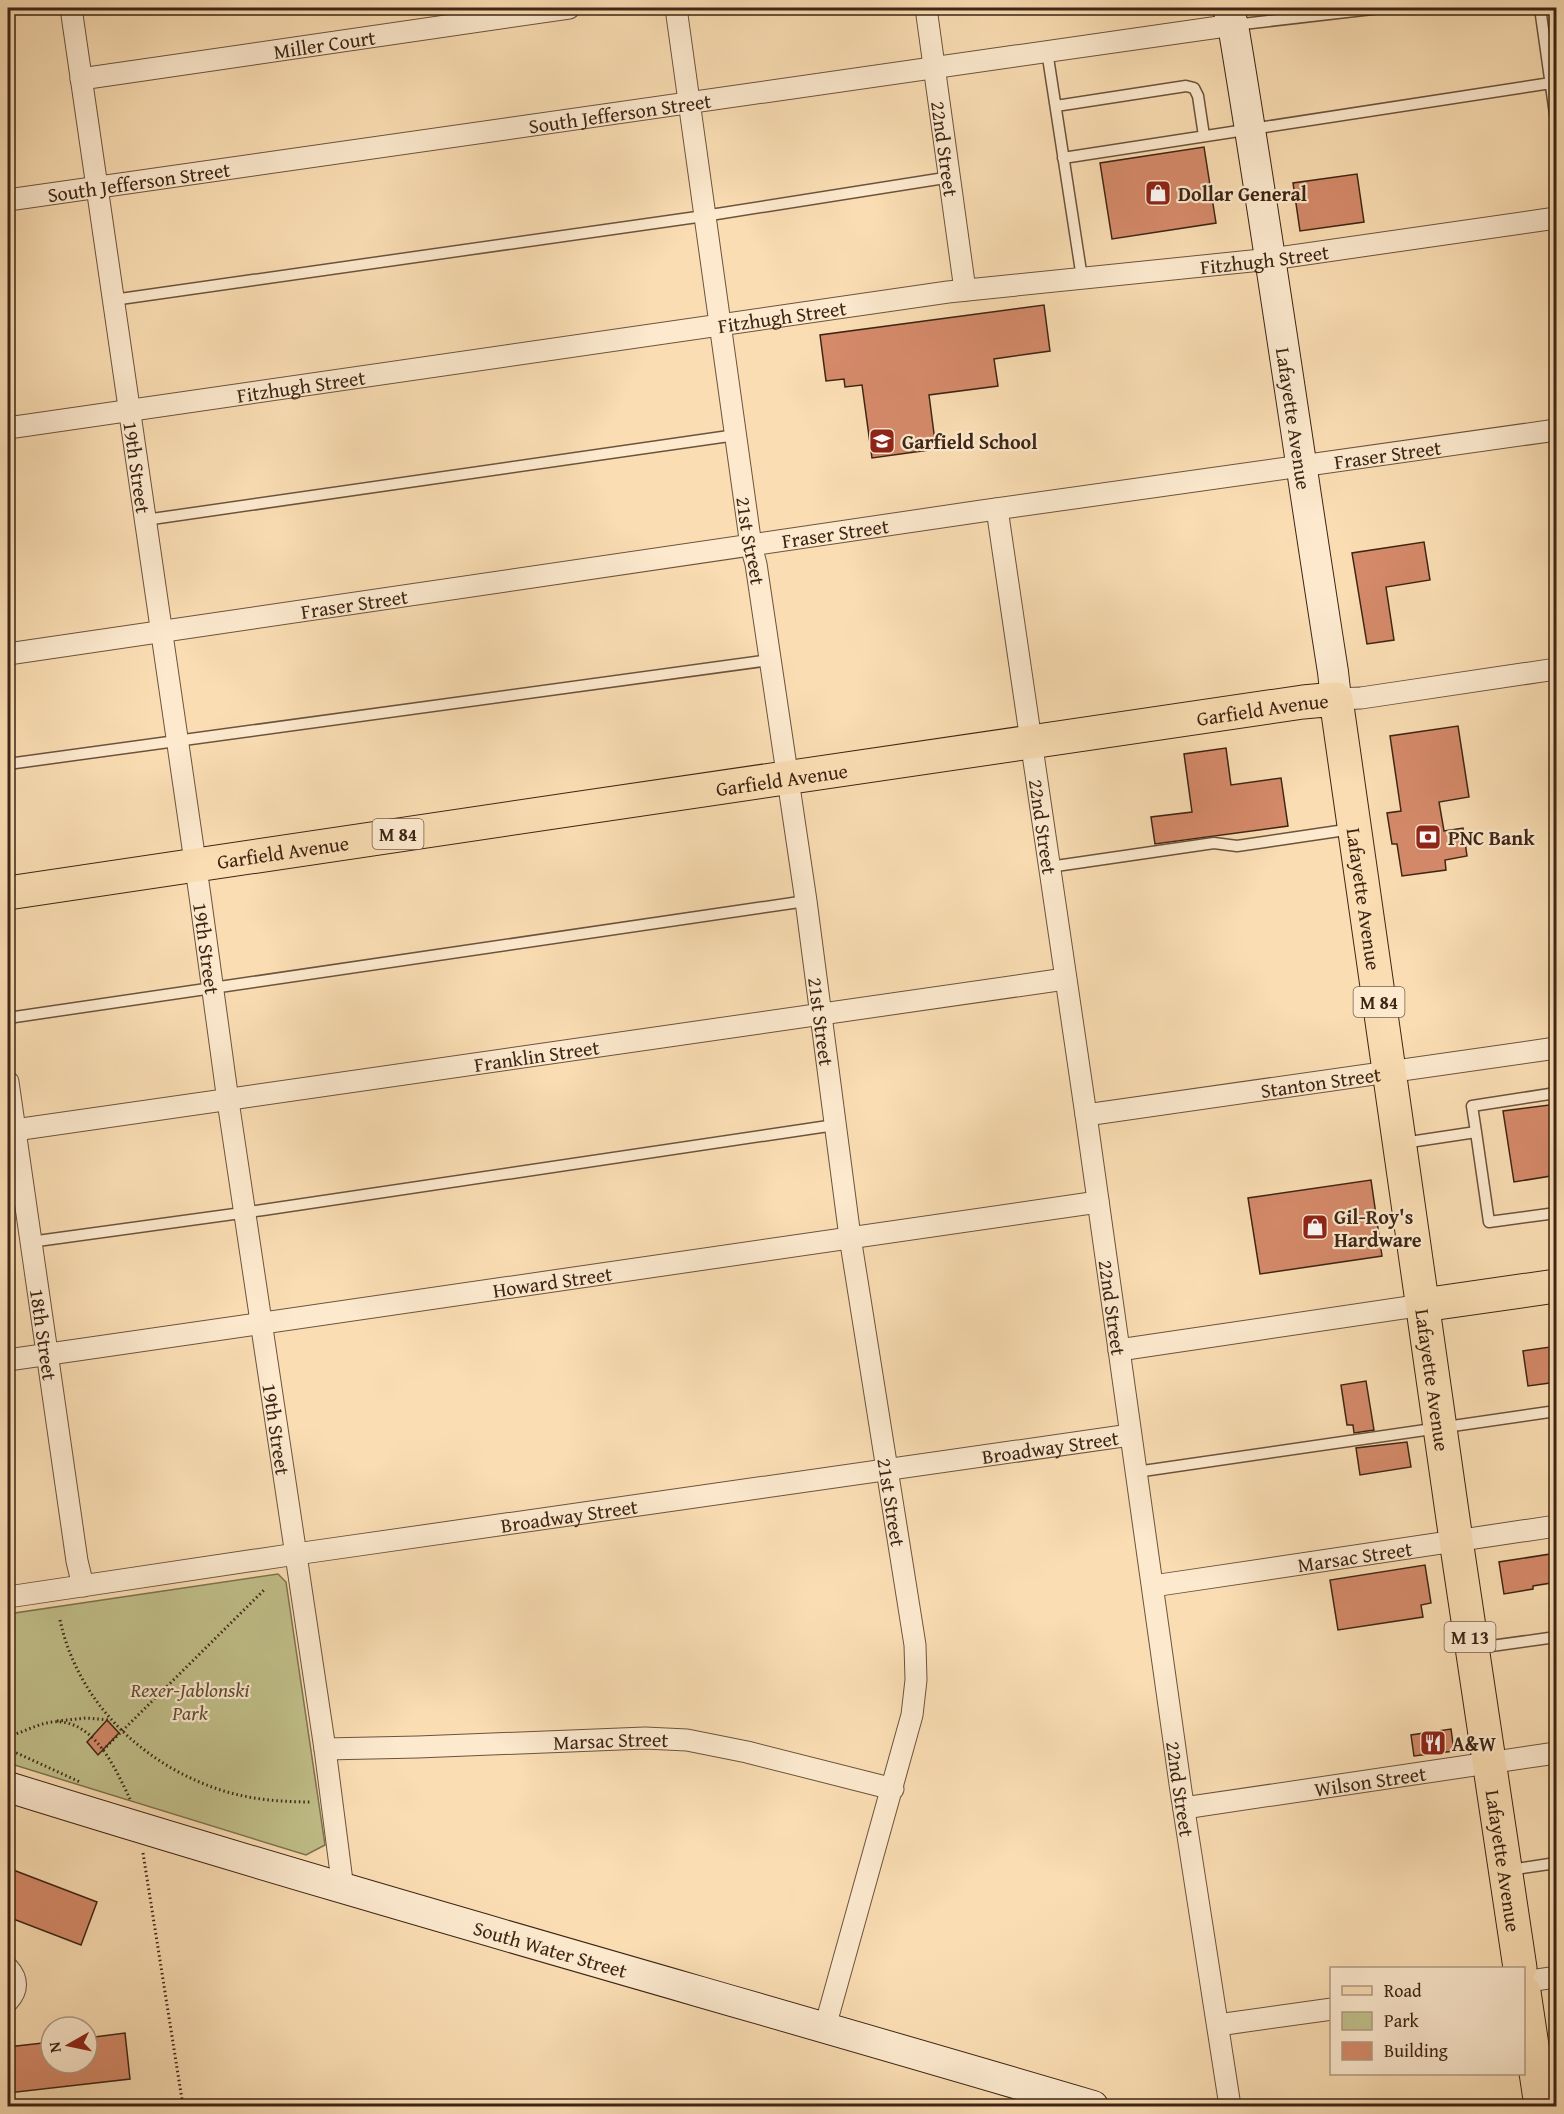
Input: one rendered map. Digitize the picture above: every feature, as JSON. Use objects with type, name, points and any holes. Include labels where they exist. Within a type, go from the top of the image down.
[{"type":"main road","name":"Garfield Avenue","points":[[8,892],[1336,699]]},
{"type":"main road","name":"Lafayette Avenue","points":[[1336,699],[1388,1072],[1520,1967]]},
{"type":"main road","points":[[1423,1305],[1557,1286]]},
{"type":"main road","points":[[1525,1999],[1541,2106]]},
{"type":"street","name":"19th Street","points":[[71,8],[244,1212],[325,1749],[343,1889]]},
{"type":"street","name":"Miller Court","points":[[81,79],[569,8]]},
{"type":"street","name":"21st Street","points":[[676,8],[751,546],[788,777],[822,1014],[850,1237],[915,1645],[916,1680],[912,1715],[825,2027]]},
{"type":"street","name":"22nd Street","points":[[926,8],[965,290]]},
{"type":"street","name":"South Jefferson Street","points":[[8,200],[1047,51],[1231,16]]},
{"type":"street","name":"Lafayette Avenue","points":[[1231,16],[1271,259],[1334,672],[1336,699]]},
{"type":"street","name":"Fitzhugh Street","points":[[8,428],[965,290],[1271,259],[1557,218]]},
{"type":"street","name":"Fraser Street","points":[[8,654],[998,509],[1557,430]]},
{"type":"street","name":"22nd Street","points":[[998,509],[1184,1808],[1230,2106]]},
{"type":"street","name":"Garfield Avenue","points":[[1336,699],[1361,698],[1557,669]]},
{"type":"street","name":"Franklin Street","points":[[11,1131],[1065,979]]},
{"type":"street","name":"Stanton Street","points":[[1086,1115],[1557,1048]]},
{"type":"street","name":"18th Street","points":[[8,1082],[11,1131],[82,1586]]},
{"type":"street","name":"Howard Street","points":[[8,1360],[1098,1202]]},
{"type":"street","points":[[1119,1350],[1423,1305]]},
{"type":"street","name":"Broadway Street","points":[[8,1597],[1130,1435]]},
{"type":"street","name":"Marsac Street","points":[[1153,1586],[1557,1526]]},
{"type":"street","name":"Marsac Street","points":[[325,1749],[645,1738],[687,1740],[747,1752],[893,1789]]},
{"type":"street","name":"Wilson Street","points":[[1184,1808],[1557,1753]]},
{"type":"street","name":"South Water Street","points":[[8,1787],[343,1889],[1093,2106]]},
{"type":"street","points":[[8,1968],[16,1983],[14,1994],[8,2001]]},
{"type":"street","points":[[1525,1982],[1557,1977]]},
{"type":"street","points":[[1218,2025],[1330,2009]]},
{"type":"lane","points":[[1231,16],[1381,8]]},
{"type":"lane","points":[[1540,8],[1557,121]]},
{"type":"lane","points":[[1047,51],[1082,278]]},
{"type":"lane","points":[[1064,158],[1551,83]]},
{"type":"lane","points":[[1056,106],[1186,86],[1194,88],[1198,96],[1204,136]]},
{"type":"lane","points":[[114,300],[704,216],[951,177]]},
{"type":"lane","points":[[145,520],[736,435]]},
{"type":"lane","points":[[8,764],[770,660]]},
{"type":"lane","points":[[1049,867],[1214,843],[1237,846],[1355,828]]},
{"type":"lane","points":[[8,1018],[806,901]]},
{"type":"lane","points":[[1557,1094],[1472,1106],[1489,1222],[1557,1212]]},
{"type":"lane","points":[[30,1242],[836,1125]]},
{"type":"lane","points":[[1399,1144],[1476,1132]]},
{"type":"lane","points":[[1136,1472],[1557,1411]]},
{"type":"lane","points":[[1472,1649],[1557,1637]]},
{"type":"lane","points":[[1505,1870],[1557,1863]]},
{"type":"path","points":[[103,1750],[264,1590]]},
{"type":"path","points":[[60,1620],[65,1644],[92,1695],[112,1721],[151,1755],[175,1770],[213,1788],[267,1800],[313,1802]]},
{"type":"path","points":[[8,1736],[54,1722],[86,1718],[112,1721]]},
{"type":"path","points":[[54,1722],[76,1726],[91,1736],[103,1750],[130,1799]]},
{"type":"path","points":[[8,1749],[80,1782]]},
{"type":"path","points":[[139,1828],[183,2106]]},
{"type":"green space","name":"Rexer-Jablonski Park","points":[[278,1574],[286,1582],[325,1845],[306,1855],[8,1763],[8,1614]]},
{"type":"building","name":"Dollar General","points":[[1204,147],[1216,223],[1112,239],[1100,163]]},
{"type":"building","points":[[1357,174],[1364,222],[1300,231],[1293,183]]},
{"type":"building","points":[[1044,305],[1050,351],[994,359],[998,386],[929,395],[936,449],[872,458],[862,385],[845,387],[844,379],[826,381],[820,335]]},
{"type":"building","points":[[1424,542],[1430,580],[1386,587],[1394,640],[1367,644],[1352,553]]},
{"type":"building","points":[[1458,726],[1469,797],[1439,802],[1444,831],[1463,828],[1467,856],[1445,860],[1446,870],[1402,876],[1397,844],[1392,844],[1387,813],[1401,811],[1390,736]]},
{"type":"building","points":[[1226,748],[1231,785],[1281,778],[1288,826],[1155,844],[1151,817],[1192,812],[1184,754]]},
{"type":"building","points":[[1557,1104],[1557,1175],[1514,1182],[1503,1111]]},
{"type":"building","name":"Gil-Roy's Hardware","points":[[1371,1180],[1382,1256],[1260,1274],[1248,1198]]},
{"type":"building","points":[[1557,1346],[1557,1382],[1528,1386],[1523,1351]]},
{"type":"building","points":[[1366,1381],[1374,1430],[1354,1433],[1353,1425],[1347,1425],[1341,1385]]},
{"type":"building","points":[[1407,1442],[1411,1467],[1360,1475],[1356,1448]]},
{"type":"building","points":[[1557,1553],[1557,1582],[1504,1594],[1499,1562]]},
{"type":"building","points":[[1425,1565],[1431,1603],[1421,1605],[1423,1617],[1338,1630],[1330,1580]]},
{"type":"building","points":[[107,1720],[119,1733],[98,1755],[87,1742]]},
{"type":"building","name":"A&W","points":[[1451,1729],[1454,1751],[1414,1756],[1411,1735]]},
{"type":"building","points":[[8,1868],[97,1902],[81,1945],[8,1917]]},
{"type":"building","points":[[125,2033],[130,2079],[8,2093],[8,2047],[39,2043],[39,2075],[99,2075],[99,2036]]},
{"type":"place","name":"Dollar General","points":[[1158,193]]},
{"type":"place","name":"Garfield School","points":[[882,441]]},
{"type":"place","name":"PNC Bank","points":[[1428,837]]},
{"type":"place","name":"Gil-Roy's Hardware","points":[[1315,1227]]},
{"type":"place","name":"A&W","points":[[1433,1743]]}]
